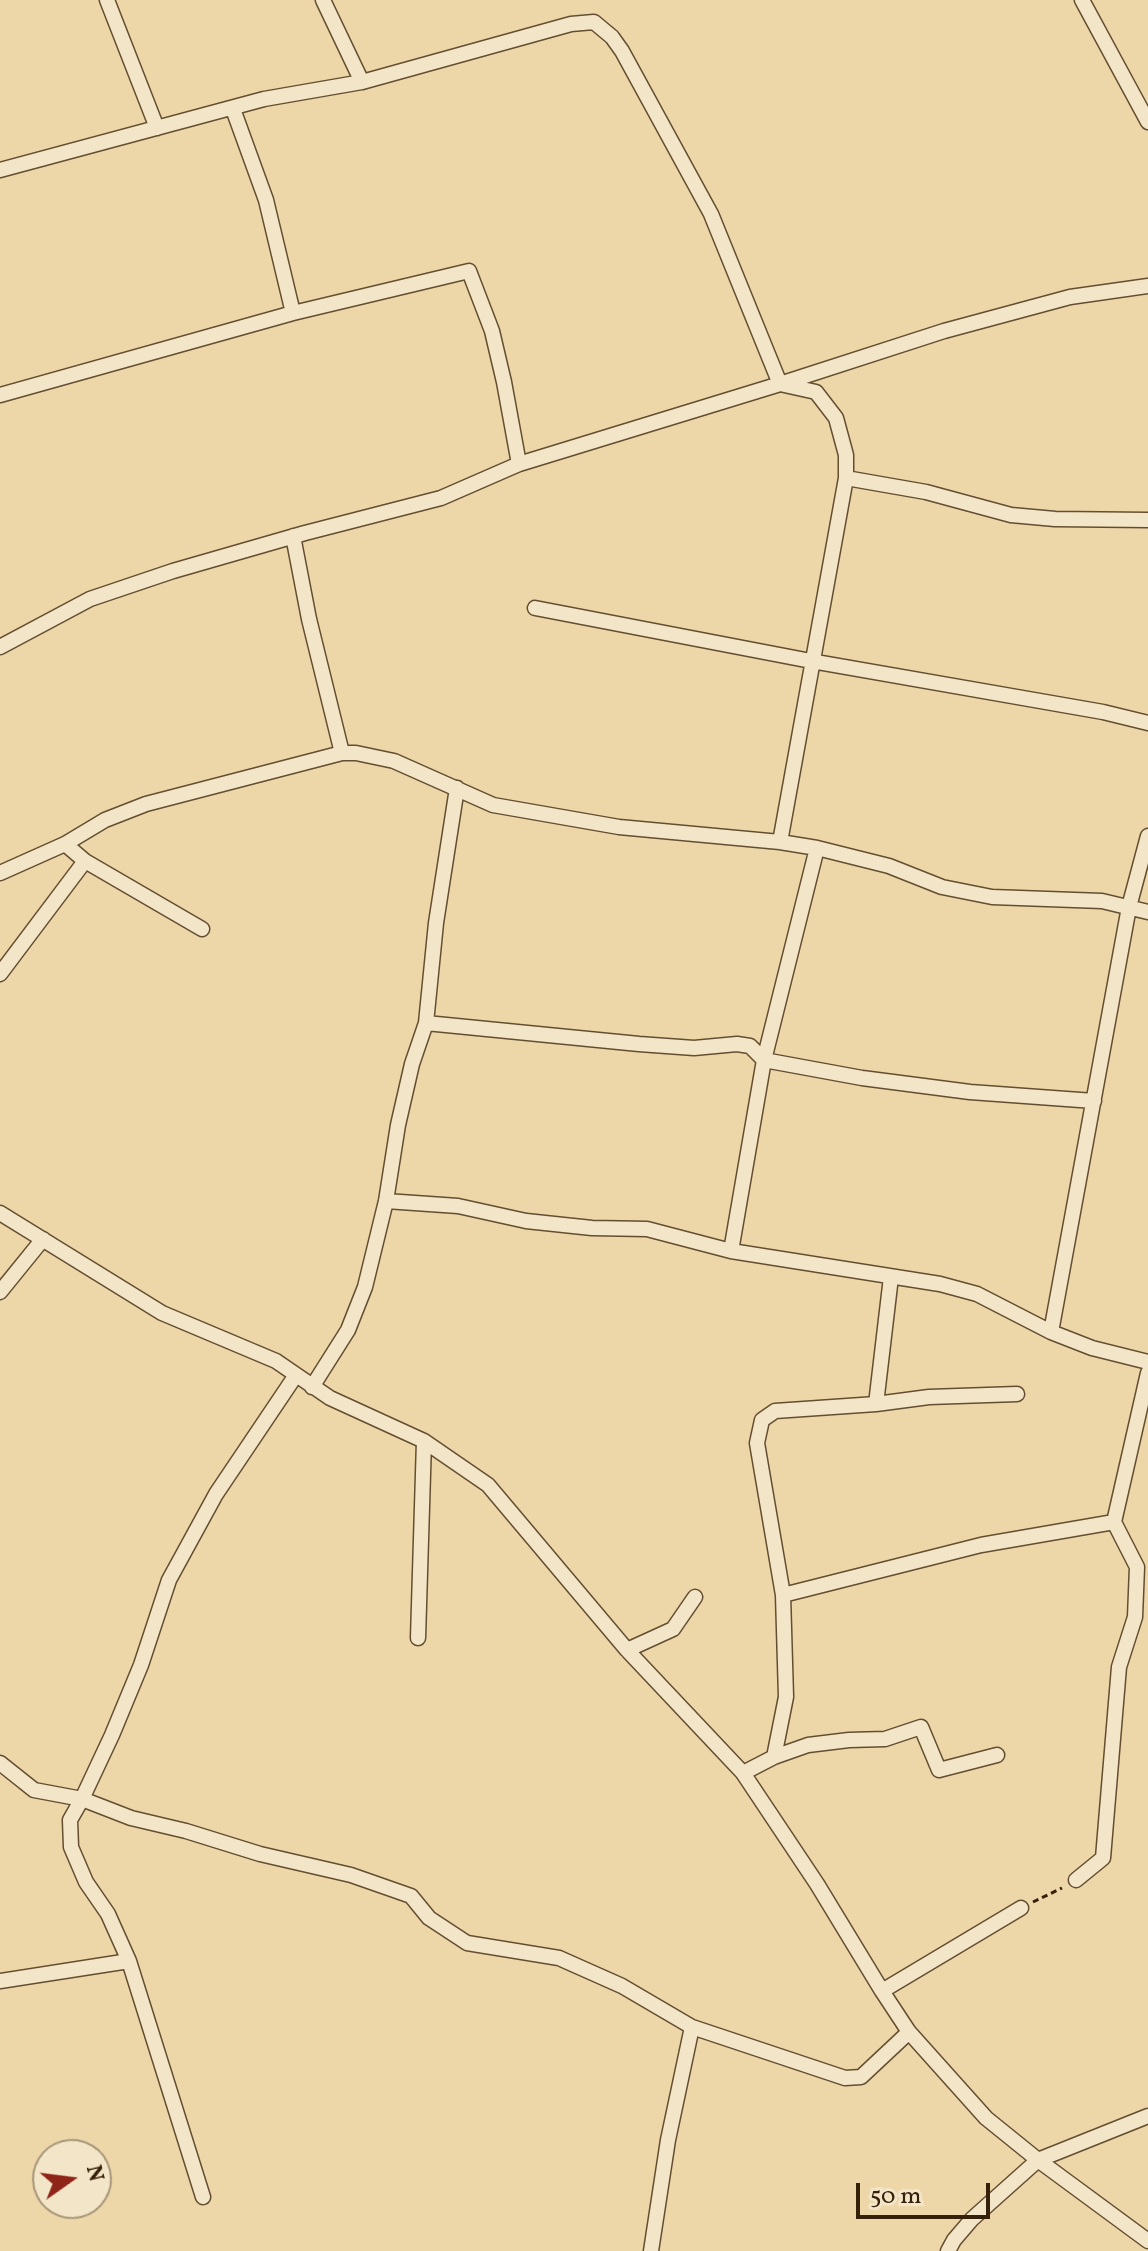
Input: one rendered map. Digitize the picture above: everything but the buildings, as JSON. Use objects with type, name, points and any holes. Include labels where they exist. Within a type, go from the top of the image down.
[{"type":"street","points":[[107,0],[157,128]]},
{"type":"street","points":[[323,0],[362,82]]},
{"type":"street","points":[[1082,0],[1148,122]]},
{"type":"street","points":[[0,170],[264,99],[362,82],[571,24],[594,22],[612,37],[622,51],[711,214],[780,384]]},
{"type":"street","points":[[233,109],[266,200],[293,313]]},
{"type":"street","points":[[0,395],[293,313],[469,271],[492,331],[519,464]]},
{"type":"street","points":[[0,647],[90,599],[173,571],[441,498],[519,464],[958,327],[1070,297],[1148,286]]},
{"type":"street","points":[[780,384],[816,392],[836,418],[846,455],[846,478],[780,842]]},
{"type":"street","points":[[846,478],[926,492],[1011,515],[1148,520]]},
{"type":"street","points":[[293,536],[309,619],[342,753]]},
{"type":"street","points":[[535,608],[811,661],[1103,712],[1148,723]]},
{"type":"street","points":[[0,873],[65,844],[105,820],[146,804],[342,753],[356,753],[394,761],[493,805],[619,827],[817,848],[889,866],[942,887],[992,897],[1102,901],[1148,912]]},
{"type":"street","points":[[312,1387],[348,1330],[365,1287],[386,1201],[398,1125],[412,1064],[426,1023],[436,923],[457,788]]},
{"type":"street","points":[[1051,1332],[1129,907],[1148,836]]},
{"type":"street","points":[[65,844],[85,861],[202,929]]},
{"type":"street","points":[[731,1251],[764,1060],[817,848]]},
{"type":"street","points":[[0,974],[85,861]]},
{"type":"street","points":[[426,1023],[528,1035],[694,1048],[737,1044],[750,1046],[764,1060],[862,1078],[970,1092],[1094,1101]]},
{"type":"street","points":[[386,1201],[458,1206],[526,1221],[592,1228],[647,1229],[731,1251],[940,1284],[977,1294],[1051,1332],[1092,1348],[1148,1362]]},
{"type":"street","points":[[0,1213],[162,1313],[276,1361],[330,1398],[424,1441],[488,1485],[627,1650],[743,1773],[817,1884],[909,2032],[986,2118],[1148,2241]]},
{"type":"street","points":[[0,1292],[43,1239]]},
{"type":"street","points":[[876,1404],[891,1277]]},
{"type":"street","points":[[1076,1880],[1103,1858],[1119,1667],[1135,1617],[1137,1567],[1114,1522],[1148,1373]]},
{"type":"street","points":[[203,2197],[129,1961],[108,1914],[86,1882],[71,1847],[70,1820],[141,1665],[169,1580],[216,1494],[296,1375]]},
{"type":"street","points":[[774,1757],[786,1697],[783,1595],[757,1443],[762,1420],[775,1411],[929,1397],[1017,1394]]},
{"type":"street","points":[[418,1638],[424,1441]]},
{"type":"street","points":[[783,1595],[981,1545],[1114,1522]]},
{"type":"street","points":[[627,1650],[673,1629],[695,1597]]},
{"type":"street","points":[[743,1773],[774,1757],[808,1745],[885,1739],[921,1727],[939,1770],[997,1755]]},
{"type":"street","points":[[0,1763],[34,1790],[82,1799],[131,1818],[260,1854],[351,1875],[411,1896],[429,1918],[467,1943],[559,1958],[622,1986],[692,2027],[819,2070],[853,2079],[861,2077],[909,2032]]},
{"type":"street","points":[[882,1991],[1021,1908]]},
{"type":"street","points":[[0,1981],[129,1961]]},
{"type":"street","points":[[651,2251],[668,2140],[692,2027]]},
{"type":"street","points":[[948,2251],[972,2219],[1038,2160],[1148,2116]]},
{"type":"path","points":[[1021,1908],[1076,1880]]}]
